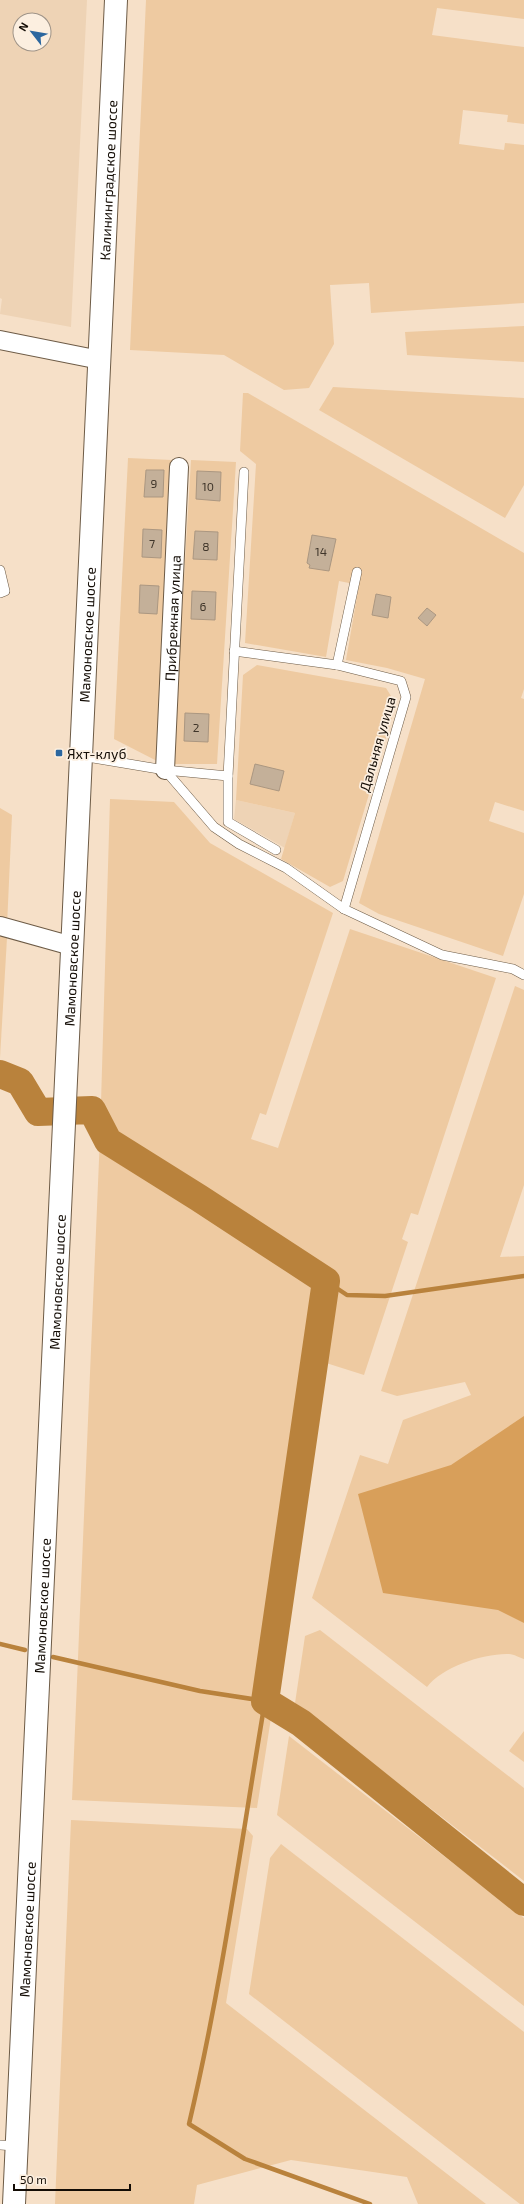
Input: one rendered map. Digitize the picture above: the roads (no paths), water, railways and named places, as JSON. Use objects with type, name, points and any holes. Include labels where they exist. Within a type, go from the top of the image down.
[{"type":"main road","name":"Калининградское шоссе","points":[[100,360],[116,0]]},
{"type":"main road","name":"Мамоновское шоссе","points":[[14,2204],[8,2146],[66,1112],[72,946],[100,360]]},
{"type":"street","points":[[0,340],[100,360]]},
{"type":"street","name":"Прибрежная улица","points":[[165,770],[179,466]]},
{"type":"street","points":[[0,926],[72,946]]},
{"type":"lane","points":[[244,472],[228,776],[228,822],[276,850]]},
{"type":"lane","points":[[0,570],[4,591],[0,593]]},
{"type":"lane","points":[[337,665],[357,572]]},
{"type":"lane","name":"Дальняя улица","points":[[234,651],[337,665],[401,681],[406,697],[344,909]]},
{"type":"lane","points":[[81,756],[165,770],[228,776]]},
{"type":"lane","points":[[165,770],[214,826],[239,844],[286,868],[344,909],[442,955],[513,969],[524,975]]},
{"type":"waterway","points":[[0,1074],[20,1082],[38,1112],[92,1110],[108,1141],[199,1198],[326,1281],[265,1701],[301,1723],[524,1902]]},
{"type":"waterway","points":[[326,1281],[347,1295],[385,1296],[524,1276]]},
{"type":"waterway","points":[[0,1644],[25,1650]]},
{"type":"waterway","points":[[53,1657],[200,1691],[265,1701],[221,1966],[201,2071],[189,2124],[245,2159],[370,2204]]},
{"type":"place","name":"Яхт-клуб","points":[[59,753]]}]
